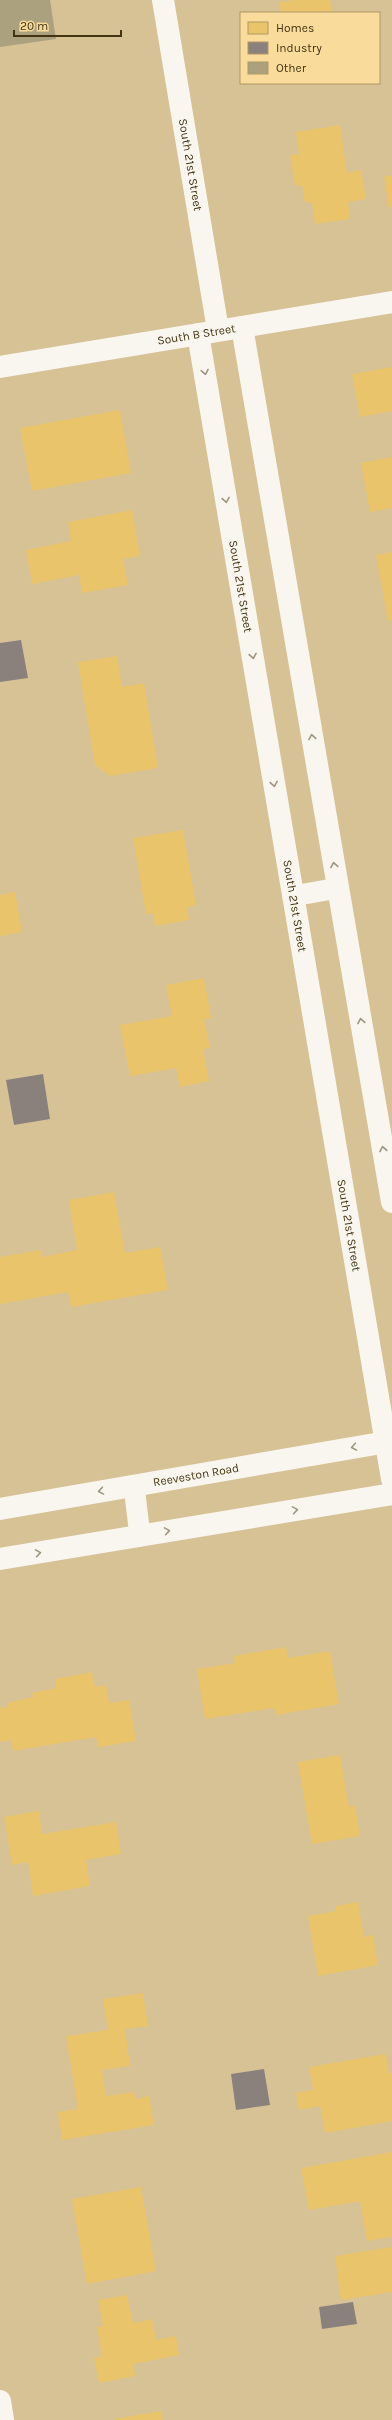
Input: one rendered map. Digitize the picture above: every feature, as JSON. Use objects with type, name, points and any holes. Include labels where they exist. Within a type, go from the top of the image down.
[{"type":"street","name":"South 21st Street","points":[[163,0],[208,332],[293,896],[389,1441],[392,1479]]},
{"type":"street","name":"South B Street","points":[[0,367],[392,302]]},
{"type":"street","points":[[242,326],[392,1202]]},
{"type":"street","name":"Reeveston Road","points":[[0,1509],[389,1441]]},
{"type":"street","points":[[0,1559],[392,1494]]},
{"type":"street","points":[[0,2401],[3,2420]]},
{"type":"lane","points":[[293,896],[338,888]]},
{"type":"lane","points":[[134,1486],[140,1536]]},
{"type":"building: Homes","points":[[295,0],[330,0],[332,12],[281,12],[279,2]]},
{"type":"building: Homes","points":[[340,125],[347,173],[361,170],[366,199],[348,202],[350,219],[315,224],[312,202],[305,203],[302,185],[295,186],[290,155],[299,154],[296,132]]},
{"type":"building: Homes","points":[[392,175],[392,207],[389,208],[384,177]]},
{"type":"building: Homes","points":[[392,367],[392,411],[360,417],[352,374]]},
{"type":"building: Homes","points":[[120,410],[131,473],[32,491],[20,428]]},
{"type":"building: Homes","points":[[392,457],[392,508],[370,512],[361,463]]},
{"type":"building: Homes","points":[[132,510],[140,556],[123,559],[128,585],[82,593],[79,575],[32,584],[26,550],[71,541],[68,522]]},
{"type":"building: Homes","points":[[392,552],[392,620],[388,621],[376,555]]},
{"type":"building: Homes","points":[[117,656],[122,687],[144,683],[158,768],[110,776],[95,765],[78,662]]},
{"type":"building: Homes","points":[[183,830],[196,905],[187,907],[189,920],[155,926],[153,913],[146,914],[133,838]]},
{"type":"building: Homes","points":[[15,892],[22,932],[0,936],[0,895]]},
{"type":"building: Homes","points":[[204,978],[211,1018],[204,1019],[210,1048],[203,1049],[209,1081],[180,1087],[176,1068],[130,1076],[120,1025],[172,1016],[166,985]]},
{"type":"building: Homes","points":[[114,1192],[125,1253],[160,1247],[168,1290],[71,1307],[68,1292],[0,1304],[0,1257],[41,1250],[42,1257],[77,1250],[69,1200]]},
{"type":"building: Homes","points":[[286,1647],[288,1658],[330,1651],[339,1704],[276,1715],[274,1708],[205,1719],[197,1669],[235,1663],[234,1656]]},
{"type":"building: Homes","points":[[92,1672],[95,1687],[106,1685],[109,1703],[129,1700],[136,1741],[98,1747],[96,1737],[13,1751],[11,1740],[0,1742],[0,1708],[7,1707],[7,1703],[33,1697],[32,1693],[56,1688],[55,1679]]},
{"type":"building: Homes","points":[[340,1755],[349,1807],[355,1806],[360,1836],[312,1844],[298,1762]]},
{"type":"building: Homes","points":[[39,1811],[42,1834],[116,1822],[121,1854],[86,1860],[90,1886],[33,1896],[28,1862],[12,1865],[4,1817]]},
{"type":"building: Homes","points":[[358,1902],[364,1937],[373,1935],[378,1965],[318,1976],[308,1916],[336,1911],[335,1906]]},
{"type":"building: Homes","points":[[143,1993],[148,2026],[125,2029],[130,2066],[102,2070],[106,2096],[134,2092],[135,2099],[149,2096],[154,2125],[62,2140],[58,2112],[78,2109],[66,2036],[108,2030],[103,1999]]},
{"type":"building: Homes","points":[[386,2054],[389,2074],[392,2073],[392,2121],[325,2133],[320,2106],[299,2110],[296,2093],[313,2090],[309,2067]]},
{"type":"building: Homes","points":[[392,2152],[392,2237],[367,2241],[360,2201],[309,2210],[301,2168]]},
{"type":"building: Homes","points":[[141,2187],[156,2271],[87,2284],[72,2199]]},
{"type":"building: Homes","points":[[392,2247],[392,2292],[341,2300],[335,2256]]},
{"type":"building: Homes","points":[[127,2295],[133,2323],[152,2319],[156,2340],[176,2336],[179,2355],[133,2364],[135,2376],[99,2383],[94,2358],[102,2356],[97,2327],[103,2326],[98,2300]]},
{"type":"building: Homes","points":[[161,2411],[163,2420],[115,2420],[115,2419]]},
{"type":"building: Industry","points":[[21,640],[28,678],[0,682],[0,643]]},
{"type":"building: Industry","points":[[43,1074],[50,1119],[14,1125],[6,1080]]},
{"type":"building: Industry","points":[[264,2069],[270,2105],[236,2110],[231,2074]]},
{"type":"building: Industry","points":[[353,2302],[357,2324],[322,2329],[319,2307]]},
{"type":"building: Other","points":[[0,0],[50,0],[56,39],[0,47]]}]
